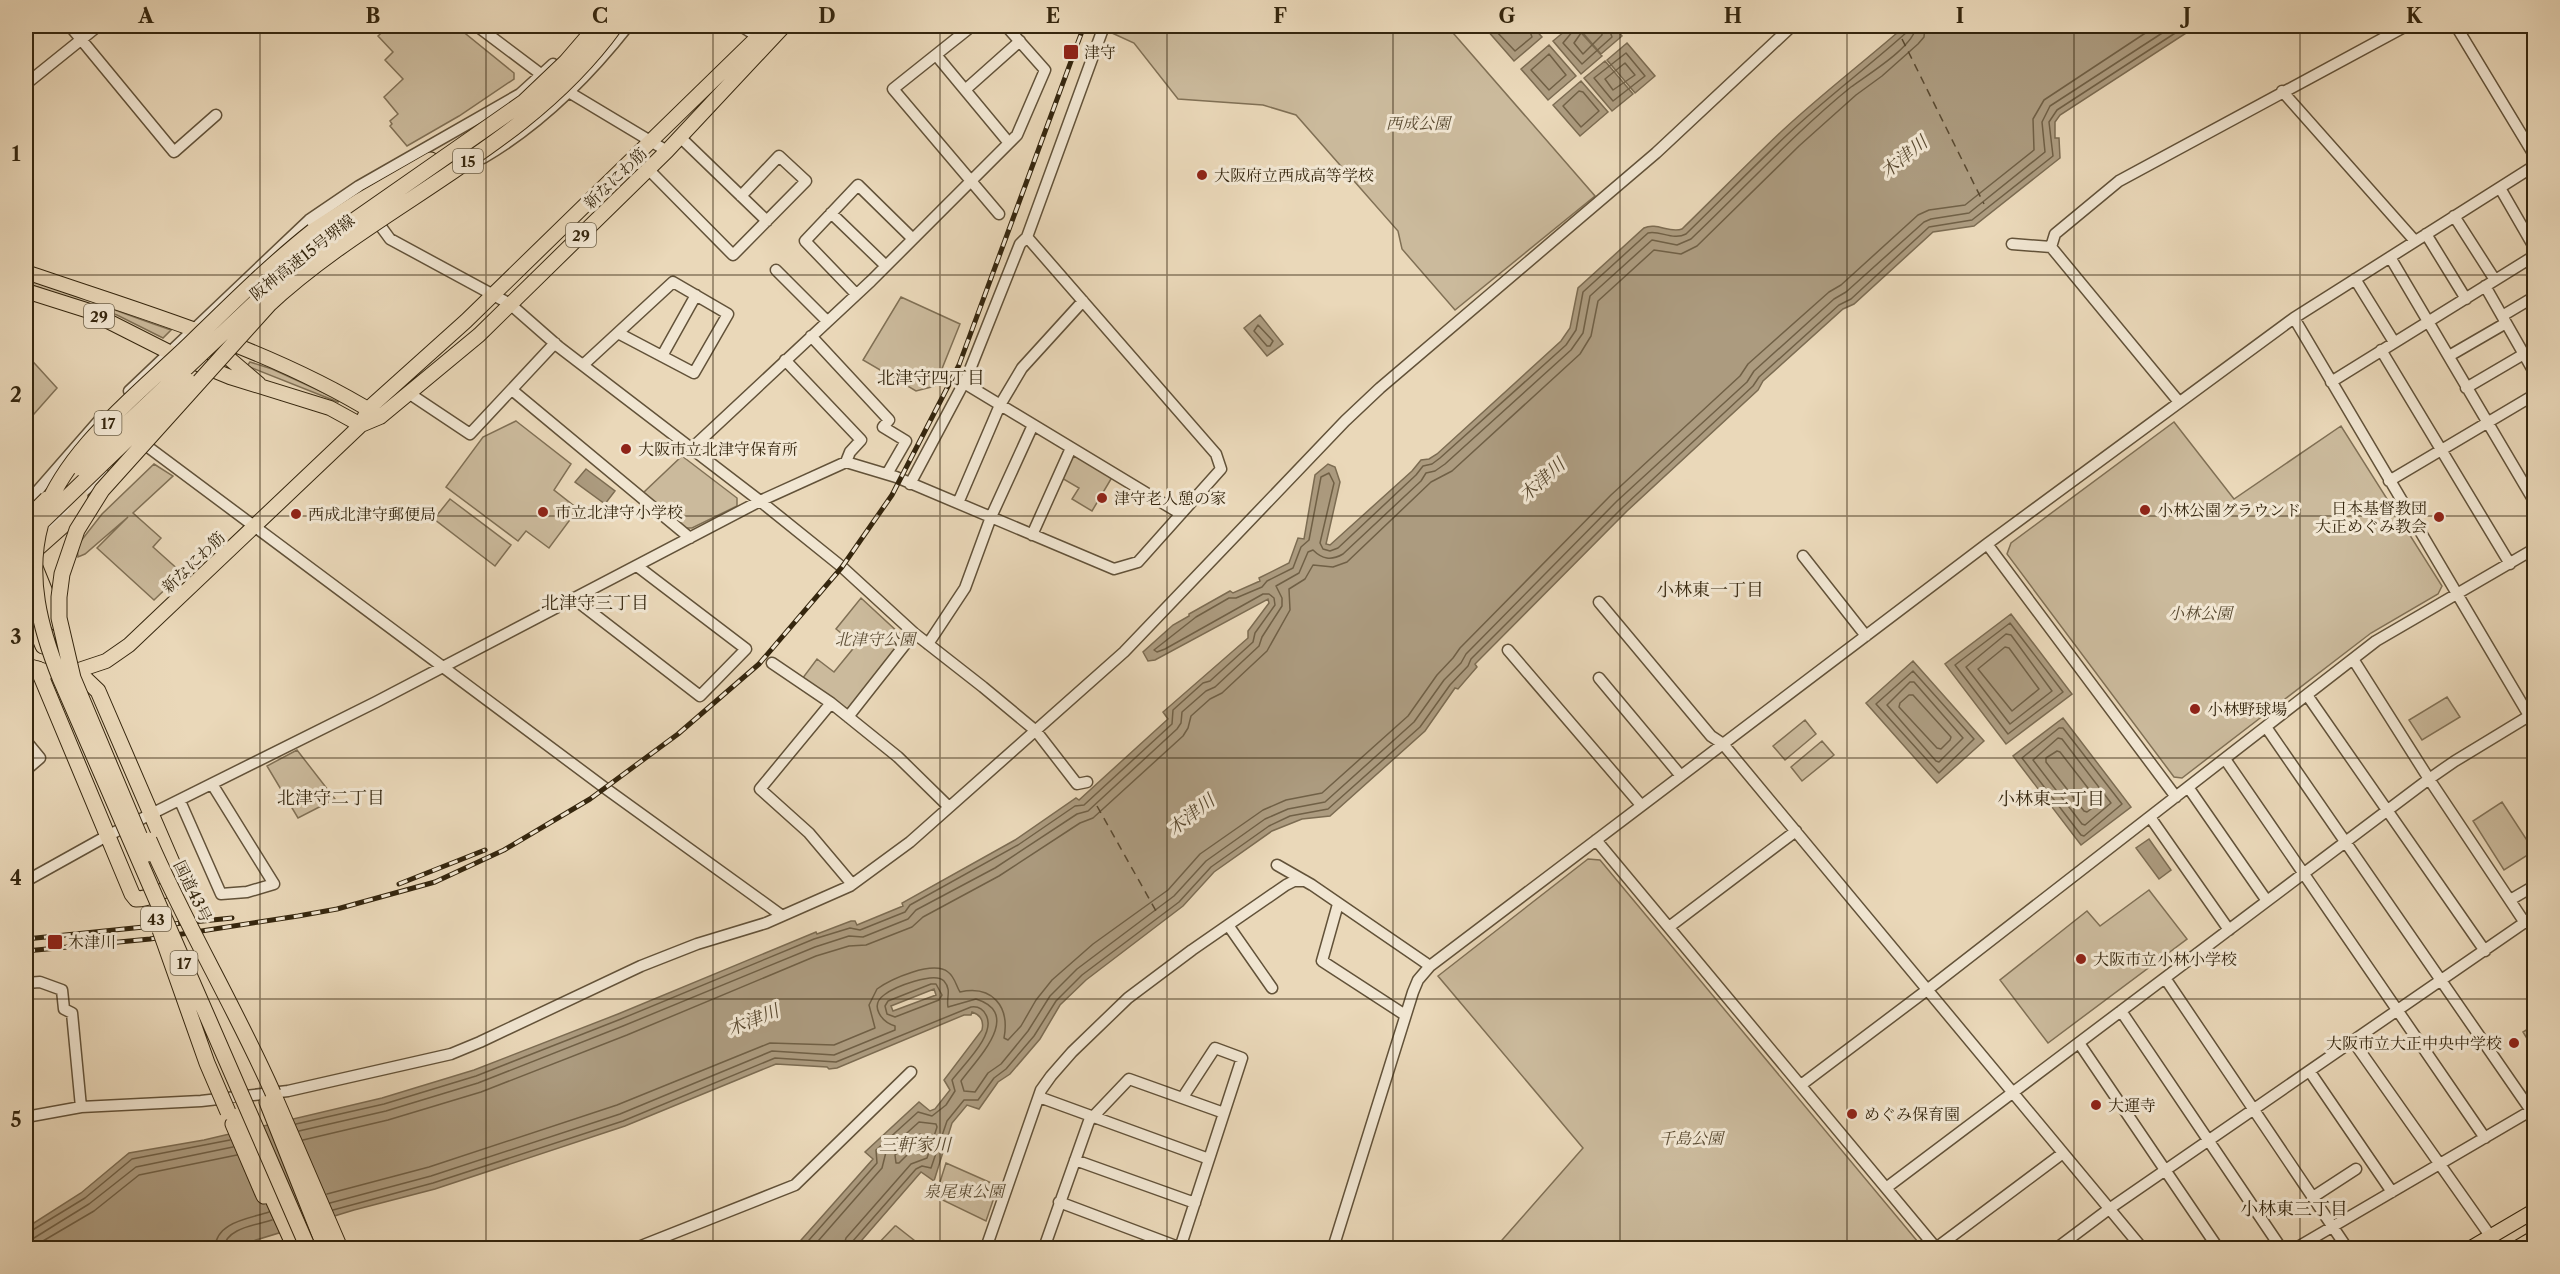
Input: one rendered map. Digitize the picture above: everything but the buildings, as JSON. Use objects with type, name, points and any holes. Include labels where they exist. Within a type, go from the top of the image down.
[{"type":"highway","name":"阪神高速15号堺線","points":[[26,520],[231,322],[294,266],[352,222],[524,102],[566,62],[597,26]]},
{"type":"highway","name":"阪神高速15号堺線","points":[[26,537],[272,301],[330,254],[472,159],[535,113],[577,72],[615,26]]},
{"type":"highway","name":"17","points":[[307,1248],[51,654],[43,629],[35,585],[37,542],[50,501],[60,481],[86,447],[120,411],[277,261],[334,217],[524,102]]},
{"type":"highway","name":"17","points":[[272,301],[120,468],[88,509],[68,551],[62,574],[59,618],[66,656],[85,709],[318,1248]]},
{"type":"highway","points":[[27,547],[75,515],[80,496]]},
{"type":"highway","name":"国道43号","points":[[27,547],[134,807],[199,943],[255,1051],[340,1248]]},
{"type":"highway","name":"43","points":[[26,604],[147,895],[207,1063],[286,1248]]},
{"type":"highway","points":[[32,667],[109,836],[134,897],[143,899],[171,886],[177,881],[177,874],[98,691],[77,671]]},
{"type":"highway","points":[[199,943],[265,1096],[325,1248]]},
{"type":"highway","points":[[194,1024],[307,1248]]},
{"type":"highway","points":[[265,1096],[334,1248]]},
{"type":"highway","points":[[228,1112],[264,1179],[295,1248]]},
{"type":"main road","name":"新なにわ筋","points":[[374,413],[410,394],[479,335],[667,151],[762,40],[769,26]]},
{"type":"main road","name":"新なにわ筋","points":[[32,667],[54,673],[77,671],[106,661],[129,645],[374,413],[653,141],[762,40],[784,26]]},
{"type":"main road","name":"29","points":[[26,272],[195,328],[233,343],[374,413]]},
{"type":"main road","name":"29","points":[[26,291],[86,310],[169,352],[212,370],[330,408],[361,425]]},
{"type":"main road","points":[[195,328],[263,388]]},
{"type":"main road","points":[[2471,1248],[2535,1211]]},
{"type":"main road","points":[[2517,1248],[2535,1239]]},
{"type":"street","points":[[70,26],[174,152],[216,115]]},
{"type":"street","points":[[26,84],[98,26]]},
{"type":"street","points":[[477,26],[541,75],[667,151]]},
{"type":"street","points":[[26,504],[104,415],[309,220],[359,186],[520,94],[570,50],[591,26]]},
{"type":"street","points":[[75,515],[212,370],[221,353],[293,287],[428,190],[498,150],[571,93],[628,26]]},
{"type":"street","points":[[741,26],[762,40]]},
{"type":"street","points":[[972,26],[893,89],[999,214]]},
{"type":"street","points":[[691,449],[886,266],[1017,135],[1045,70],[1006,26]]},
{"type":"street","points":[[910,484],[964,383],[1020,244],[1027,237],[1104,26]]},
{"type":"street","points":[[26,1117],[81,1107],[201,1101],[288,1091],[451,1054],[650,962],[697,944],[766,923],[852,884],[910,842],[1124,652],[1345,421],[1380,388],[1656,153],[1792,26]]},
{"type":"street","points":[[2051,247],[2055,234],[2119,181],[2406,26]]},
{"type":"street","points":[[2456,26],[2535,154]]},
{"type":"street","points":[[965,90],[1020,41]]},
{"type":"street","points":[[936,55],[1009,143]]},
{"type":"street","points":[[2282,91],[2415,241]]},
{"type":"street","points":[[680,137],[767,221]]},
{"type":"street","points":[[648,169],[733,255],[806,182],[779,156],[741,196]]},
{"type":"street","points":[[1333,1248],[1405,1015],[1418,980],[1430,966],[1987,544],[2294,318],[2535,166]]},
{"type":"street","points":[[856,294],[805,241],[858,185],[913,239]]},
{"type":"street","points":[[2500,188],[2535,247]]},
{"type":"street","points":[[831,213],[886,266]]},
{"type":"street","points":[[2454,216],[2490,283],[2504,319],[2535,372]]},
{"type":"street","points":[[379,224],[390,239],[510,304],[555,343],[760,501],[842,567],[914,633],[1036,731],[1077,784],[1087,782]]},
{"type":"street","points":[[2426,234],[2466,298]]},
{"type":"street","points":[[26,882],[109,836],[760,501],[846,462],[887,474],[1114,568],[1138,562],[1221,469],[1216,454],[1027,237]]},
{"type":"street","points":[[2012,244],[2051,247],[2179,402]]},
{"type":"street","points":[[2331,382],[2535,256]]},
{"type":"street","points":[[2390,257],[2535,501]]},
{"type":"street","points":[[776,270],[827,321]]},
{"type":"street","points":[[2355,279],[2394,342]]},
{"type":"street","points":[[583,365],[673,282],[728,314],[694,373],[618,333]]},
{"type":"street","points":[[662,356],[696,295]]},
{"type":"street","points":[[2449,356],[2535,297]]},
{"type":"street","points":[[958,503],[1000,405],[1022,368],[1083,301]]},
{"type":"street","points":[[1886,1188],[2429,779],[2455,761],[2533,718],[2294,318]]},
{"type":"street","points":[[811,336],[889,420],[883,427],[906,441],[887,474]]},
{"type":"street","points":[[169,352],[221,353],[233,343]]},
{"type":"street","points":[[410,394],[470,434],[555,343]]},
{"type":"street","points":[[2381,350],[2510,564]]},
{"type":"street","points":[[2466,388],[2524,354]]},
{"type":"street","points":[[785,360],[861,440],[850,452],[846,462]]},
{"type":"street","points":[[964,383],[1180,514]]},
{"type":"street","points":[[512,390],[690,538]]},
{"type":"street","points":[[2390,481],[2535,395]]},
{"type":"street","points":[[104,415],[781,915]]},
{"type":"street","points":[[928,644],[965,588],[991,517],[1033,425]]},
{"type":"street","points":[[27,547],[80,496],[142,443]]},
{"type":"street","points":[[1032,535],[1071,448]]},
{"type":"street","points":[[1987,544],[2176,797]]},
{"type":"street","points":[[1801,1085],[1928,990],[2376,641],[2535,549]]},
{"type":"street","points":[[1803,556],[1866,636]]},
{"type":"street","points":[[573,598],[700,696],[746,649],[637,566]]},
{"type":"street","points":[[1599,602],[1711,736],[1723,744],[2142,1248]]},
{"type":"street","points":[[848,717],[914,633]]},
{"type":"street","points":[[1508,650],[1641,805]]},
{"type":"street","points":[[2057,1248],[2109,1209],[2530,920],[2510,900],[2429,779],[2353,659]]},
{"type":"street","points":[[772,663],[831,704],[898,757],[950,807]]},
{"type":"street","points":[[1599,678],[1681,776]]},
{"type":"street","points":[[2307,695],[2485,951]]},
{"type":"street","points":[[831,704],[760,789],[809,833],[852,884]]},
{"type":"street","points":[[2266,727],[2533,1113],[2485,1138],[2296,1248]]},
{"type":"street","points":[[26,741],[40,758],[26,770]]},
{"type":"street","points":[[2225,759],[2485,1138]]},
{"type":"street","points":[[180,801],[221,894],[247,892],[274,884],[212,784]]},
{"type":"street","points":[[2188,787],[2267,901]]},
{"type":"street","points":[[2150,817],[2229,930]]},
{"type":"street","points":[[1669,927],[1796,831]]},
{"type":"street","points":[[1596,840],[1936,1248],[2063,1153]]},
{"type":"street","points":[[1277,865],[1305,881],[1430,966]]},
{"type":"street","points":[[986,1248],[1039,1097],[1046,1083],[1072,1052],[1128,998],[1286,885],[1299,880],[1305,881]]},
{"type":"street","points":[[2510,900],[2535,886]]},
{"type":"street","points":[[1338,904],[1322,961],[1405,1015]]},
{"type":"street","points":[[1228,925],[1272,988]]},
{"type":"street","points":[[2165,978],[2347,1248]]},
{"type":"street","points":[[26,983],[40,982],[62,990],[64,1009],[72,1014],[81,1107]]},
{"type":"street","points":[[2121,1011],[2281,1248]]},
{"type":"street","points":[[2353,1041],[2491,1237]]},
{"type":"street","points":[[2079,1043],[2218,1248]]},
{"type":"street","points":[[1059,1202],[1180,1248],[1242,1058],[1215,1048],[1183,1097]]},
{"type":"street","points":[[636,1248],[795,1185],[911,1072]]},
{"type":"street","points":[[2310,1072],[2392,1192]]},
{"type":"street","points":[[1045,1248],[1059,1202],[1093,1116],[1129,1079],[1224,1113]]},
{"type":"street","points":[[1039,1097],[1209,1159]]},
{"type":"street","points":[[1075,1160],[1195,1203]]},
{"type":"street","points":[[2313,1197],[2356,1169]]},
{"type":"green space","points":[[389,26],[456,26],[514,73],[514,79],[459,116],[407,146],[390,126],[392,124],[390,121],[398,114],[384,97],[403,79],[385,60],[393,52],[378,36]]},
{"type":"green space","name":"西成公園","points":[[1114,26],[1447,26],[1595,196],[1455,310],[1402,249],[1398,231],[1296,115],[1263,105],[1178,99],[1134,43],[1112,33]]},
{"type":"green space","points":[[26,277],[171,330],[163,338],[117,315],[26,283]]},
{"type":"green space","points":[[901,297],[960,324],[935,386],[916,391],[863,360]]},
{"type":"green space","points":[[26,354],[57,388],[26,423]]},
{"type":"green space","points":[[250,362],[272,369],[340,400],[338,402],[247,366]]},
{"type":"green space","points":[[516,421],[571,464],[554,490],[578,509],[549,548],[526,531],[518,541],[446,487],[483,437]]},
{"type":"green space","name":"小林公園","points":[[2174,422],[2234,499],[2341,426],[2442,586],[2438,594],[2371,633],[2182,778],[2174,777],[2007,554],[2011,543]]},
{"type":"green space","points":[[1072,452],[1110,474],[1111,479],[1092,511],[1072,499],[1079,488],[1060,477]]},
{"type":"green space","points":[[682,456],[737,498],[737,506],[692,528],[685,528],[643,493]]},
{"type":"green space","points":[[154,464],[173,476],[133,513],[161,538],[153,547],[182,573],[154,600],[97,548],[128,517],[85,554],[78,557],[77,546],[102,514]]},
{"type":"green space","points":[[450,499],[511,545],[495,566],[434,519]]},
{"type":"green space","name":"北津守公園","points":[[861,598],[901,635],[902,639],[848,712],[802,679],[817,659],[834,672],[856,645],[836,629]]},
{"type":"green space","points":[[2447,697],[2460,717],[2422,740],[2409,720]]},
{"type":"green space","points":[[1805,720],[1816,734],[1785,760],[1773,746]]},
{"type":"green space","points":[[1822,741],[1834,755],[1802,781],[1791,767]]},
{"type":"green space","points":[[297,750],[335,799],[298,818],[267,766]]},
{"type":"green space","points":[[2502,802],[2534,851],[2504,870],[2473,821]]},
{"type":"green space","name":"千島公園","points":[[1588,859],[1600,860],[1923,1248],[1495,1248],[1583,1148],[1438,976]]},
{"type":"green space","points":[[2149,890],[2187,939],[2048,1043],[2000,980],[2087,911],[2100,926]]},
{"type":"green space","points":[[2534,1025],[2534,1050],[2523,1032]]},
{"type":"green space","name":"泉尾東公園","points":[[946,1163],[998,1186],[986,1221],[928,1193],[933,1183],[939,1185]]},
{"type":"green space","points":[[896,1226],[924,1248],[874,1248]]},
{"type":"water","points":[[1492,26],[1532,26],[1542,37],[1514,61],[1487,30]]},
{"type":"water","points":[[1571,26],[1575,26],[1602,56],[1581,74],[1553,41]]},
{"type":"water","points":[[1577,26],[1613,26],[1622,36],[1601,54]]},
{"type":"water","name":"木津川","points":[[1905,26],[2197,26],[2060,115],[2055,122],[2055,138],[2059,138],[2060,158],[1974,226],[1933,232],[1854,304],[1843,309],[1763,381],[1758,390],[1627,511],[1475,664],[1477,667],[1458,689],[1455,688],[1425,731],[1330,816],[1302,819],[1272,831],[1214,872],[1183,906],[1086,980],[1060,1005],[1040,1039],[1010,1074],[998,1082],[979,1109],[967,1105],[952,1123],[934,1181],[921,1172],[855,1248],[794,1248],[873,1159],[865,1152],[919,1102],[930,1111],[935,1109],[950,1090],[944,1080],[982,1030],[981,1019],[975,1013],[964,1015],[837,1068],[776,1064],[625,1126],[435,1189],[354,1210],[230,1248],[26,1248],[26,1228],[81,1193],[129,1153],[204,1140],[382,1098],[474,1070],[618,1014],[816,932],[817,934],[851,921],[855,921],[857,925],[903,906],[902,903],[1015,840],[1076,798],[1079,800],[1168,719],[1163,712],[1248,638],[1248,631],[1269,603],[1268,599],[1155,660],[1148,661],[1143,652],[1189,614],[1230,591],[1233,593],[1260,581],[1259,578],[1289,563],[1298,538],[1304,539],[1315,475],[1328,464],[1335,467],[1340,482],[1326,544],[1330,545],[1412,471],[1421,460],[1429,459],[1437,454],[1561,341],[1570,328],[1578,288],[1644,228],[1654,226],[1673,230],[1682,229],[1783,130]],"holes":[[[934,989],[936,995],[893,1011],[891,1006]]]},
{"type":"water","points":[[1627,43],[1655,76],[1635,93],[1607,60]]},
{"type":"water","points":[[1549,45],[1576,76],[1548,100],[1521,69]]},
{"type":"water","points":[[1605,61],[1633,94],[1612,111],[1584,78]]},
{"type":"water","points":[[1581,81],[1608,112],[1580,136],[1553,105]]},
{"type":"water","points":[[1260,315],[1283,344],[1267,356],[1244,328]]},
{"type":"water","points":[[586,469],[615,491],[605,504],[575,482]]},
{"type":"water","points":[[2011,614],[2072,694],[2006,744],[1945,664]]},
{"type":"water","points":[[1913,661],[1984,741],[1937,783],[1866,703]]},
{"type":"water","points":[[2063,718],[2131,807],[2081,845],[2013,756]]},
{"type":"water","points":[[2149,839],[2171,870],[2159,879],[2136,848]]},
{"type":"ferry route","points":[[1902,39],[1984,204]]},
{"type":"ferry route","points":[[1097,806],[1156,911]]},
{"type":"railway","points":[[26,951],[150,939],[298,916],[337,909],[435,882],[504,850],[590,799],[678,734],[759,664],[842,567],[892,495],[959,365],[1084,26]]},
{"type":"railway","points":[[399,884],[485,850]]},
{"type":"railway","points":[[26,939],[232,918]]},
{"type":"place","name":"津守","points":[[1071,52]]},
{"type":"place","name":"大阪府立西成高等学校","points":[[1202,175]]},
{"type":"place","name":"大阪市立北津守保育所","points":[[626,449]]},
{"type":"place","name":"津守老人憩の家","points":[[1102,498]]},
{"type":"place","name":"小林公園グラウンド","points":[[2145,510]]},
{"type":"place","name":"市立北津守小学校","points":[[543,512]]},
{"type":"place","name":"西成北津守郵便局","points":[[296,514]]},
{"type":"place","name":"日本基督教団 大正めぐみ教会","points":[[2439,517]]},
{"type":"place","name":"小林野球場","points":[[2195,709]]},
{"type":"place","name":"木津川","points":[[55,942]]},
{"type":"place","name":"大阪市立小林小学校","points":[[2081,959]]},
{"type":"place","name":"大阪市立大正中央中学校","points":[[2514,1043]]},
{"type":"place","name":"大運寺","points":[[2096,1105]]},
{"type":"place","name":"めぐみ保育園","points":[[1852,1114]]},
{"type":"district","name":"北津守四丁目","points":[[931,378]]},
{"type":"district","name":"小林東一丁目","points":[[1710,590]]},
{"type":"district","name":"北津守三丁目","points":[[595,603]]},
{"type":"district","name":"北津守二丁目","points":[[331,798]]},
{"type":"district","name":"小林東二丁目","points":[[2051,799]]},
{"type":"district","name":"小林東三丁目","points":[[2294,1209]]},
{"type":"water label","name":"三軒家川","points":[[915,1145]]}]
